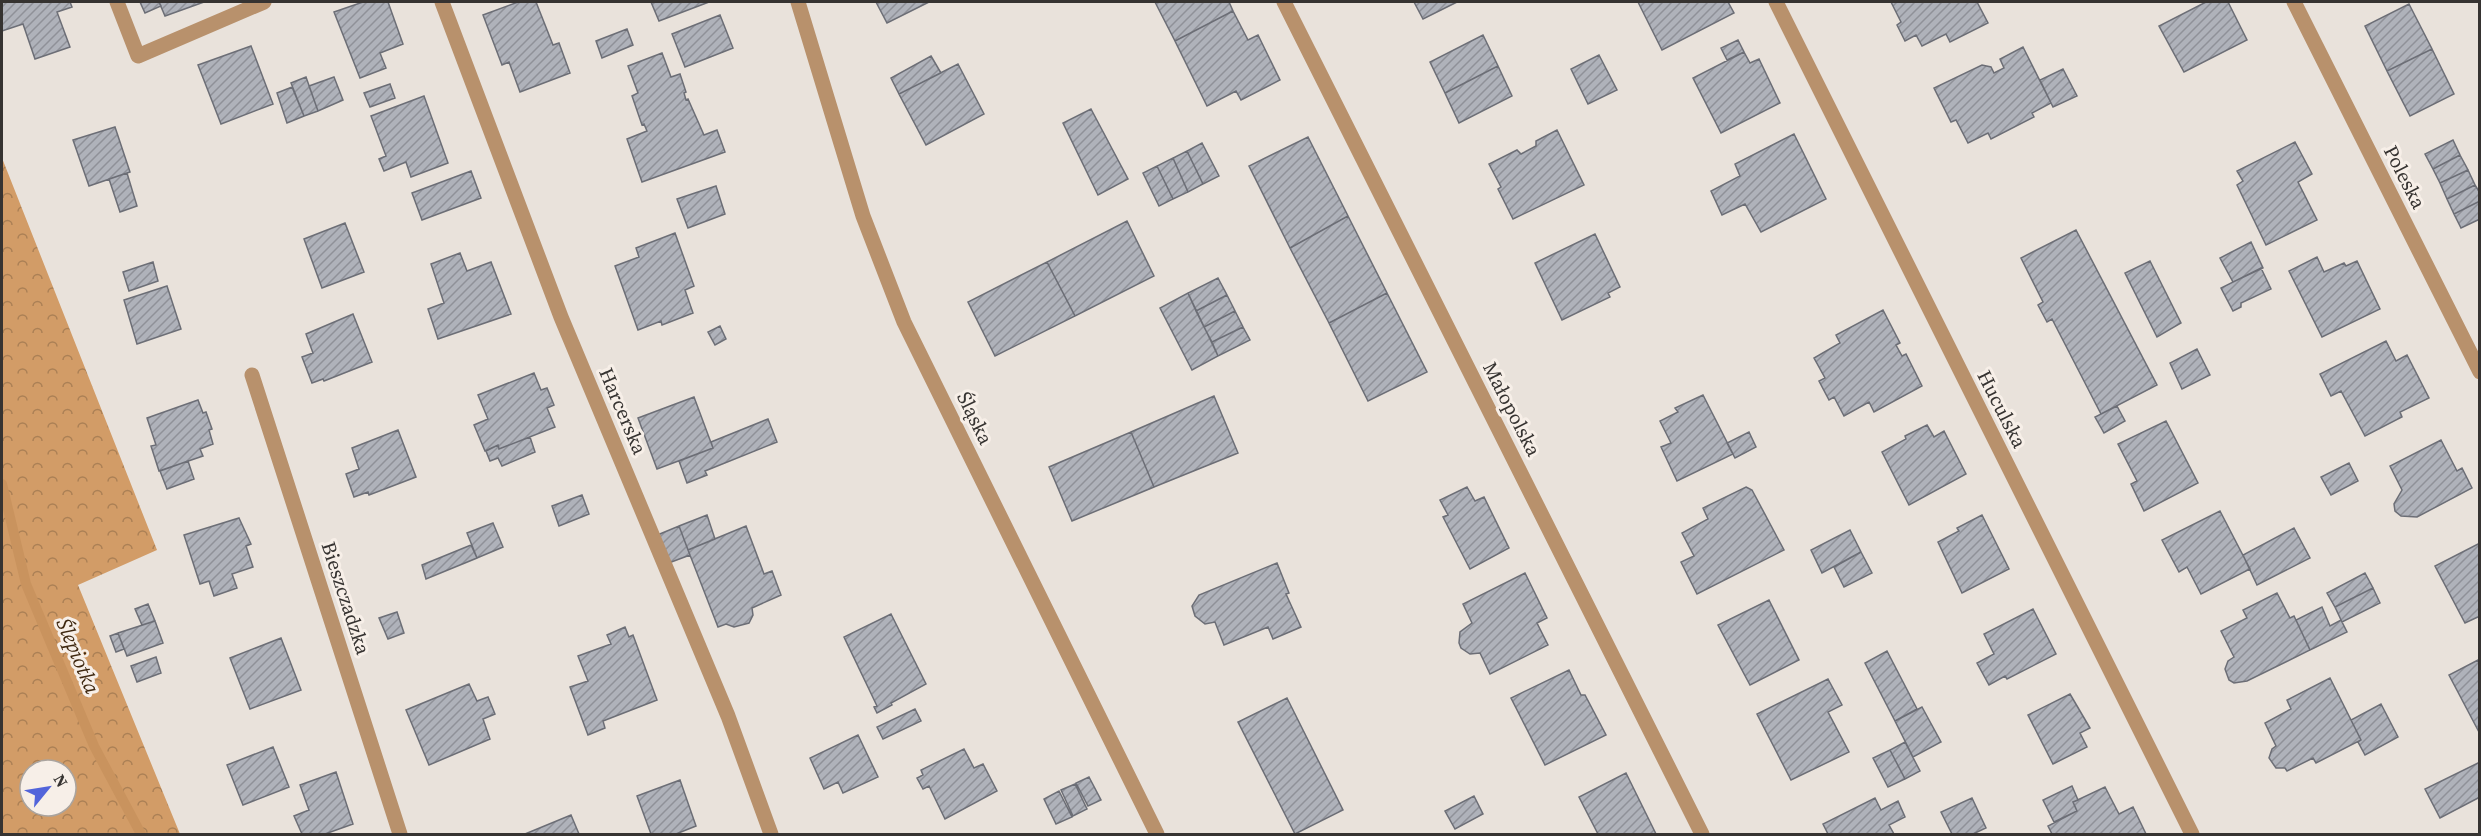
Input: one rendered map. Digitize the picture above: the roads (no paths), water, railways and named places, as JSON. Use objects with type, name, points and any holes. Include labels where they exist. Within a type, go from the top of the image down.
[{"type":"street","points":[[117,2],[138,56],[264,2]]},
{"type":"street","name":"Harcerska","points":[[442,2],[561,317],[728,716],[771,834]]},
{"type":"street","name":"Śląska","points":[[798,2],[863,216],[904,322],[1157,834]]},
{"type":"street","name":"Małopolska","points":[[1284,2],[1702,834]]},
{"type":"street","name":"Huculska","points":[[1776,2],[2192,834]]},
{"type":"street","name":"Poleska","points":[[2294,2],[2480,372]]},
{"type":"street","name":"Bieszczadzka","points":[[252,375],[400,834]]},
{"type":"waterway","name":"Ślepiotka","points":[[2,484],[26,584],[94,746],[141,834]]}]
